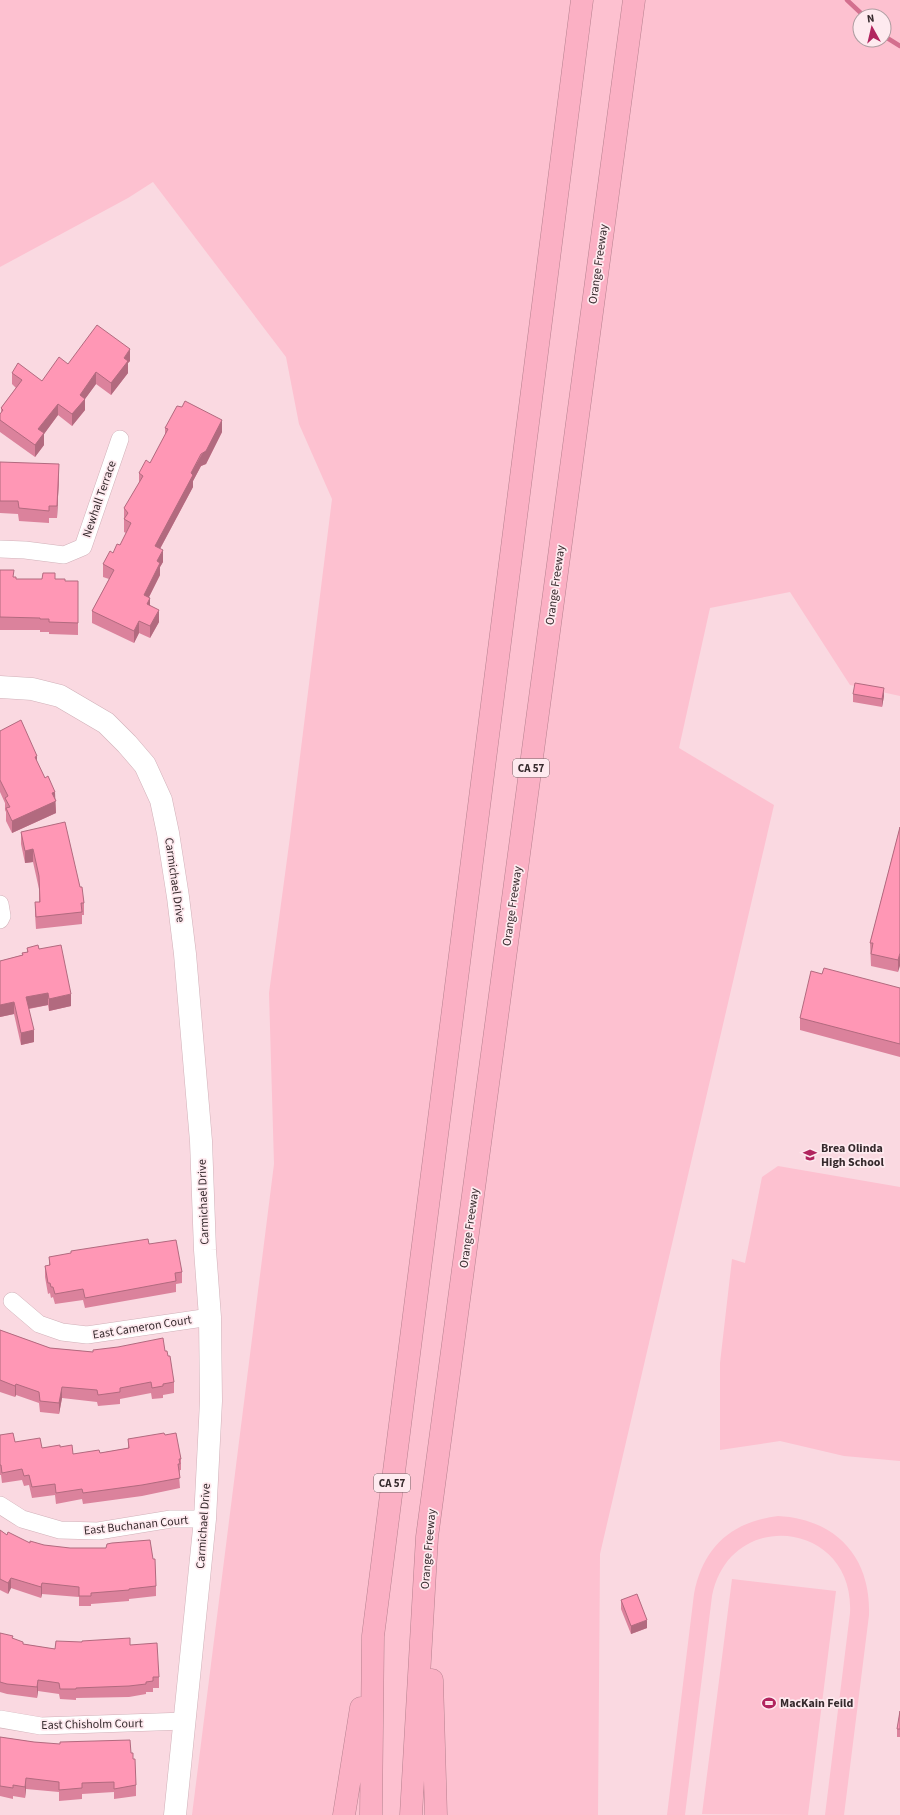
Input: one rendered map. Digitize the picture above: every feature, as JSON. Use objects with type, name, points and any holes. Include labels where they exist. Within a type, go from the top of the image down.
[{"type":"highway","name":"CA 57","points":[[371,1815],[373,1636],[582,0]]},
{"type":"highway","name":"Orange Freeway","points":[[411,1815],[427,1537],[634,0]]},
{"type":"highway","points":[[427,1537],[436,1815]]},
{"type":"highway","points":[[344,1815],[373,1636]]},
{"type":"street","name":"Newhall Terrace","points":[[0,549],[25,550],[64,555],[82,547],[120,439]]},
{"type":"street","name":"Carmichael Drive","points":[[0,687],[32,690],[60,696],[106,723],[145,765],[161,800],[168,833],[185,954],[201,1141],[205,1250],[210,1317],[211,1401],[205,1519],[186,1721],[175,1815]]},
{"type":"street","points":[[0,904],[2,916],[0,920]]},
{"type":"street","name":"East Cameron Court","points":[[12,1301],[39,1324],[62,1332],[87,1335],[210,1317]]},
{"type":"street","name":"East Buchanan Court","points":[[0,1505],[22,1519],[60,1530],[98,1531],[171,1519],[205,1519]]},
{"type":"street","name":"East Chisholm Court","points":[[0,1719],[41,1726],[186,1721]]},
{"type":"shaded area","points":[[0,0],[900,0],[900,696],[850,685],[790,592],[710,608],[679,748],[774,805],[600,1554],[598,1815],[192,1815],[274,1164],[269,993],[332,499],[299,424],[286,357],[153,182],[128,198],[0,267]]},
{"type":"shaded area","points":[[778,1166],[900,1187],[900,1461],[844,1456],[780,1441],[720,1450],[720,1363],[732,1259],[745,1263],[762,1177]]},
{"type":"shaded area","points":[[778,1516],[799,1519],[817,1525],[833,1533],[846,1545],[856,1559],[864,1575],[868,1594],[869,1615],[844,1815],[825,1815],[850,1613],[846,1582],[833,1559],[813,1543],[790,1536],[765,1538],[742,1548],[723,1567],[712,1596],[685,1815],[667,1815],[694,1594],[698,1577],[712,1550],[733,1531],[746,1524],[761,1519]]},
{"type":"shaded area","name":"MacKain Feild","points":[[732,1579],[836,1591],[808,1815],[702,1814]]},
{"type":"building","points":[[97,325],[130,349],[124,358],[128,361],[111,383],[96,372],[80,395],[85,399],[72,414],[58,404],[38,429],[44,433],[35,445],[0,420],[0,414],[3,410],[1,408],[22,380],[12,373],[18,363],[42,381],[59,357],[68,364]]},
{"type":"building","points":[[185,401],[222,420],[206,451],[201,454],[191,473],[193,475],[155,546],[163,550],[157,561],[160,563],[144,595],[150,598],[147,604],[159,610],[150,626],[139,621],[134,631],[92,611],[114,570],[103,564],[110,551],[113,553],[117,544],[120,545],[131,523],[124,519],[128,513],[124,508],[143,476],[139,473],[146,460],[150,463],[168,429],[165,428],[177,406],[182,407]]},
{"type":"building","points":[[0,462],[59,464],[57,506],[49,506],[49,511],[19,508],[18,501],[0,501]]},
{"type":"building","points":[[0,570],[14,570],[13,577],[16,577],[16,579],[42,579],[43,573],[55,573],[55,579],[78,581],[78,623],[49,622],[49,619],[40,618],[0,617]]},
{"type":"building","points":[[855,683],[884,688],[882,699],[853,694]]},
{"type":"building","points":[[21,720],[37,756],[35,757],[45,778],[48,776],[55,792],[52,793],[56,801],[12,821],[6,808],[10,807],[5,798],[8,796],[0,780],[0,731]]},
{"type":"building","points":[[65,822],[80,887],[82,887],[84,903],[81,903],[82,912],[36,917],[35,902],[40,902],[39,876],[33,849],[25,851],[21,832]]},
{"type":"building","points":[[900,827],[900,953],[898,960],[871,954],[873,943],[870,943]]},
{"type":"building","points":[[38,945],[39,949],[61,945],[71,994],[49,999],[48,993],[26,997],[34,1030],[21,1033],[14,1002],[0,1005],[0,961],[23,955],[22,953],[28,952],[27,948]]},
{"type":"building","points":[[824,968],[900,988],[900,1044],[800,1018],[811,971],[822,974]]},
{"type":"building","points":[[148,1239],[149,1244],[176,1240],[182,1272],[175,1273],[176,1281],[85,1298],[83,1289],[55,1294],[53,1287],[51,1287],[50,1283],[48,1283],[45,1266],[50,1265],[49,1257],[71,1253],[71,1251]]},
{"type":"building","points":[[0,1330],[50,1348],[93,1352],[93,1350],[118,1347],[163,1338],[165,1351],[167,1351],[168,1356],[170,1356],[174,1382],[152,1388],[151,1382],[120,1388],[120,1392],[98,1395],[97,1390],[62,1387],[59,1403],[40,1401],[39,1392],[16,1384],[15,1386],[0,1380]]},
{"type":"building","points":[[13,1433],[15,1442],[40,1438],[42,1448],[72,1445],[73,1454],[99,1450],[100,1453],[129,1448],[128,1439],[164,1433],[165,1435],[176,1433],[181,1459],[179,1459],[180,1464],[178,1464],[180,1478],[83,1493],[82,1489],[56,1493],[55,1484],[32,1487],[29,1475],[24,1476],[22,1469],[2,1473],[0,1465],[0,1435]]},
{"type":"building","points":[[0,1530],[7,1535],[8,1532],[30,1543],[30,1541],[44,1545],[70,1548],[106,1548],[107,1544],[112,1543],[150,1540],[153,1559],[155,1559],[156,1586],[91,1593],[91,1596],[79,1596],[79,1587],[42,1583],[41,1587],[11,1578],[8,1583],[0,1579]]},
{"type":"building","points":[[637,1594],[647,1620],[631,1626],[621,1600]]},
{"type":"building","points":[[0,1633],[13,1636],[12,1638],[23,1642],[23,1644],[55,1649],[56,1641],[82,1642],[130,1638],[130,1645],[157,1643],[159,1677],[153,1677],[153,1681],[146,1682],[146,1684],[76,1689],[60,1689],[59,1683],[38,1680],[37,1687],[7,1684],[0,1682]]},
{"type":"building","points":[[900,1711],[900,1729],[897,1729]]},
{"type":"building","points":[[0,1737],[60,1744],[60,1742],[130,1740],[131,1753],[133,1753],[133,1759],[135,1759],[136,1785],[114,1789],[114,1782],[82,1783],[82,1788],[59,1790],[59,1782],[26,1778],[25,1787],[13,1785],[13,1788],[0,1786]]},
{"type":"waterway","points":[[847,0],[856,8]]},
{"type":"waterway","points":[[892,41],[900,46]]},
{"type":"place","name":"Brea Olinda High School","points":[[810,1155]]},
{"type":"place","name":"MacKain Feild","points":[[769,1703]]}]
